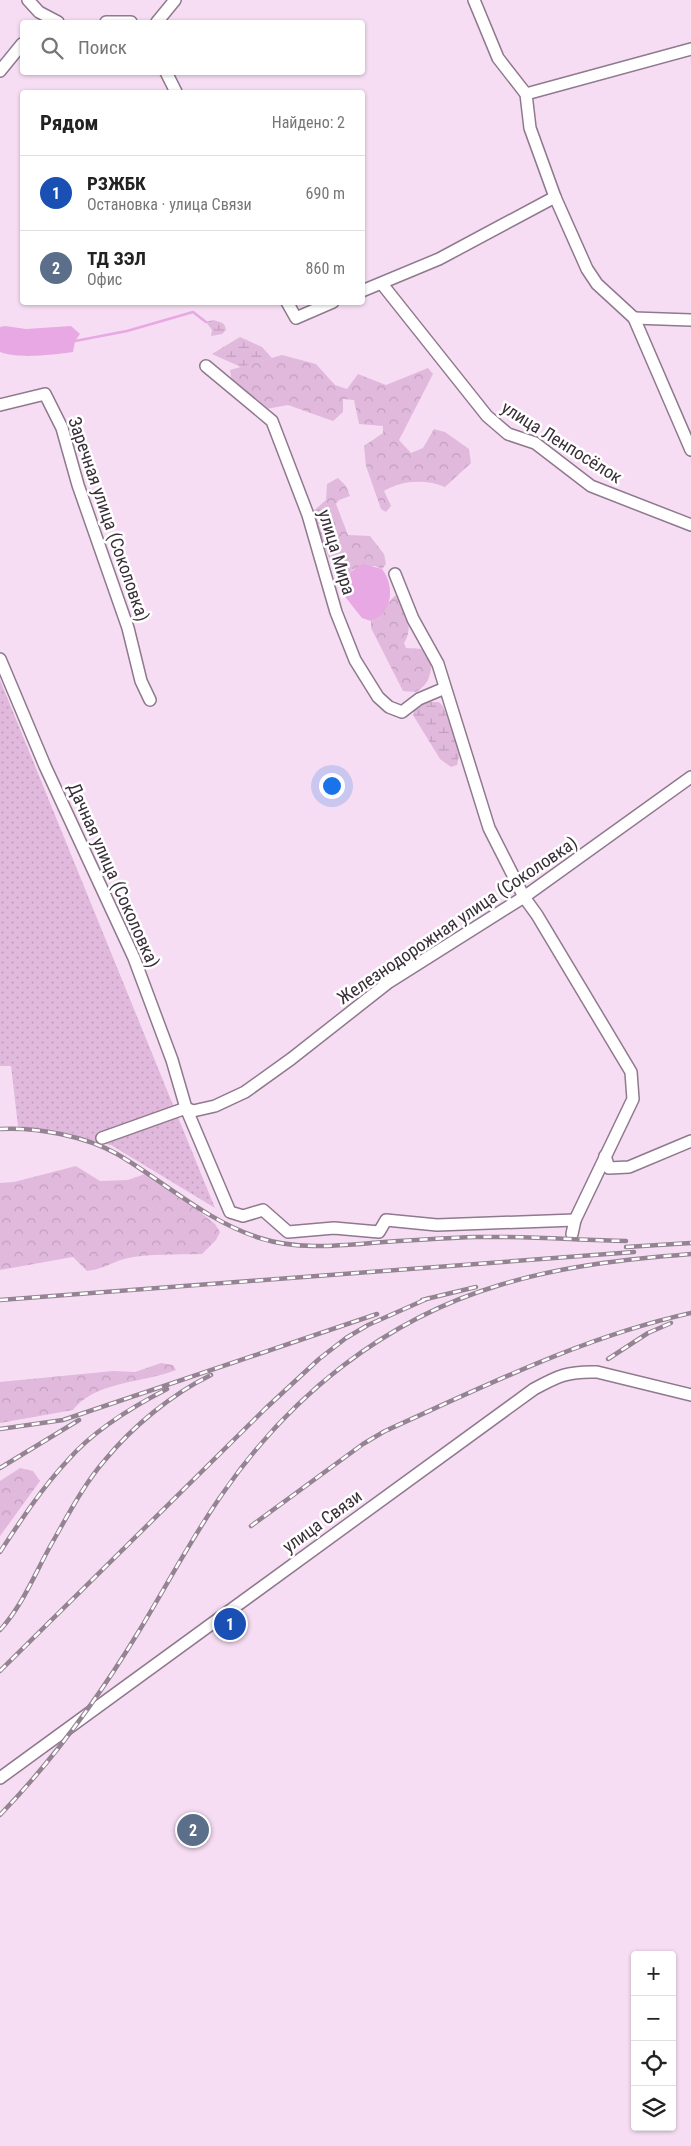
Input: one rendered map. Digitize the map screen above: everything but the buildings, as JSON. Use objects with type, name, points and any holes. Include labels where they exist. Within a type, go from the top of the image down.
[{"type":"street","points":[[28,0],[41,18]]},
{"type":"street","points":[[159,20],[175,0]]},
{"type":"street","points":[[474,0],[498,58],[526,94],[530,128],[555,198],[587,269],[597,284],[634,318],[691,450]]},
{"type":"street","points":[[0,71],[20,46]]},
{"type":"street","points":[[526,94],[691,49]]},
{"type":"street","points":[[168,75],[175,90]]},
{"type":"street","points":[[365,290],[439,258],[555,198]]},
{"type":"street","name":"улица Ленпосёлок","points":[[382,284],[487,416],[508,434],[535,443],[591,486],[691,525]]},
{"type":"street","points":[[289,305],[296,318],[326,305]]},
{"type":"street","points":[[634,318],[691,320]]},
{"type":"street","name":"улица Мира","points":[[206,366],[272,421],[308,515],[336,612],[355,660],[378,696],[390,706],[402,712],[419,699],[445,688]]},
{"type":"street","name":"Заречная улица (Соколовка)","points":[[0,405],[45,394],[62,428],[78,485],[128,628],[141,681],[150,700]]},
{"type":"street","points":[[395,574],[413,619],[438,664],[489,828],[524,898],[537,915],[631,1072],[633,1099],[575,1220],[572,1234]]},
{"type":"street","name":"Дачная улица (Соколовка)","points":[[0,659],[45,766],[134,958],[172,1060],[186,1108],[230,1212],[243,1216],[263,1210],[288,1232],[334,1228],[378,1232],[386,1220],[437,1225],[575,1220]]},
{"type":"street","name":"Железнодорожная улица (Соколовка)","points":[[102,1138],[186,1108],[193,1111],[215,1106],[245,1092],[291,1060],[389,982],[524,898],[691,777]]},
{"type":"street","points":[[605,1156],[609,1168],[629,1167],[691,1141]]},
{"type":"street","name":"улица Связи","points":[[0,1778],[534,1389],[563,1374],[597,1372],[691,1395]]},
{"type":"green space","points":[[213,320],[225,325],[226,330],[222,334],[211,336],[212,330],[206,322]]},
{"type":"green space","points":[[240,337],[262,347],[272,358],[241,367],[212,354]]},
{"type":"green space","points":[[282,355],[316,364],[335,385],[347,389],[358,374],[386,385],[428,368],[433,374],[399,440],[411,453],[423,448],[434,429],[445,432],[469,449],[471,463],[445,487],[438,484],[414,482],[391,487],[384,491],[391,506],[386,512],[381,509],[366,466],[364,446],[383,433],[383,426],[359,424],[354,400],[343,399],[343,412],[333,421],[288,405],[266,409],[232,382],[230,370]]},
{"type":"green space","points":[[338,478],[346,486],[350,496],[339,500],[336,504],[348,535],[370,536],[384,554],[386,564],[382,569],[375,566],[353,569],[344,580],[333,568],[311,513],[326,500],[327,484]]},
{"type":"green space","points":[[396,595],[408,619],[409,631],[404,643],[406,648],[424,649],[432,659],[428,679],[424,686],[416,692],[403,691],[371,628],[371,621],[382,613]]},
{"type":"green space","points":[[0,680],[215,1208],[111,1145],[18,1126],[11,1066],[0,1066]]},
{"type":"green space","points":[[425,702],[439,702],[443,706],[460,752],[457,765],[451,767],[440,759],[413,715],[415,708]]},
{"type":"green space","points":[[76,1166],[100,1181],[128,1180],[145,1174],[165,1184],[215,1224],[220,1232],[216,1240],[202,1254],[134,1257],[87,1271],[73,1257],[0,1270],[0,1183],[14,1182]]},
{"type":"green space","points":[[161,1363],[173,1365],[176,1370],[94,1393],[82,1400],[73,1410],[0,1423],[0,1382],[113,1371],[135,1372]]},
{"type":"green space","points":[[20,1468],[33,1471],[40,1481],[0,1536],[0,1481]]},
{"type":"shaded area","points":[[71,326],[80,334],[75,341],[73,352],[46,355],[16,355],[0,352],[0,327],[26,329]]},
{"type":"shaded area","points":[[363,564],[382,569],[389,583],[390,598],[388,606],[384,612],[371,621],[362,618],[343,594],[348,576],[354,569]]},
{"type":"waterway","points":[[75,341],[127,331],[193,312],[206,322]]},
{"type":"railway","points":[[0,1129],[45,1131],[90,1142],[117,1154],[222,1222],[260,1238],[290,1245],[322,1246],[475,1237],[626,1241]]},
{"type":"railway","points":[[626,1247],[691,1243]]},
{"type":"railway","points":[[0,1300],[634,1252]]},
{"type":"railway","points":[[0,1815],[39,1772],[92,1703],[139,1631],[201,1527],[249,1458],[278,1424],[344,1365],[379,1340],[418,1318],[458,1300],[500,1285],[523,1278],[595,1264],[691,1254]]},
{"type":"railway","points":[[422,1300],[476,1287]]},
{"type":"railway","points":[[0,1671],[265,1409],[319,1359],[346,1338],[368,1325],[429,1298]]},
{"type":"railway","points":[[251,1526],[363,1444],[385,1431],[497,1380],[573,1349],[651,1323],[691,1313]]},
{"type":"railway","points":[[0,1429],[63,1420],[377,1314]]},
{"type":"railway","points":[[608,1359],[648,1333],[671,1323]]},
{"type":"railway","points":[[0,1630],[22,1599],[77,1500],[105,1460],[128,1435],[154,1412],[168,1401],[211,1375]]},
{"type":"railway","points":[[0,1552],[41,1493],[78,1449],[114,1420],[140,1403],[167,1389]]},
{"type":"railway","points":[[0,1468],[79,1420]]},
{"type":"place","name":"РЗЖБК","points":[[230,1624]]},
{"type":"place","name":"ТД ЗЭЛ","points":[[193,1830]]}]
